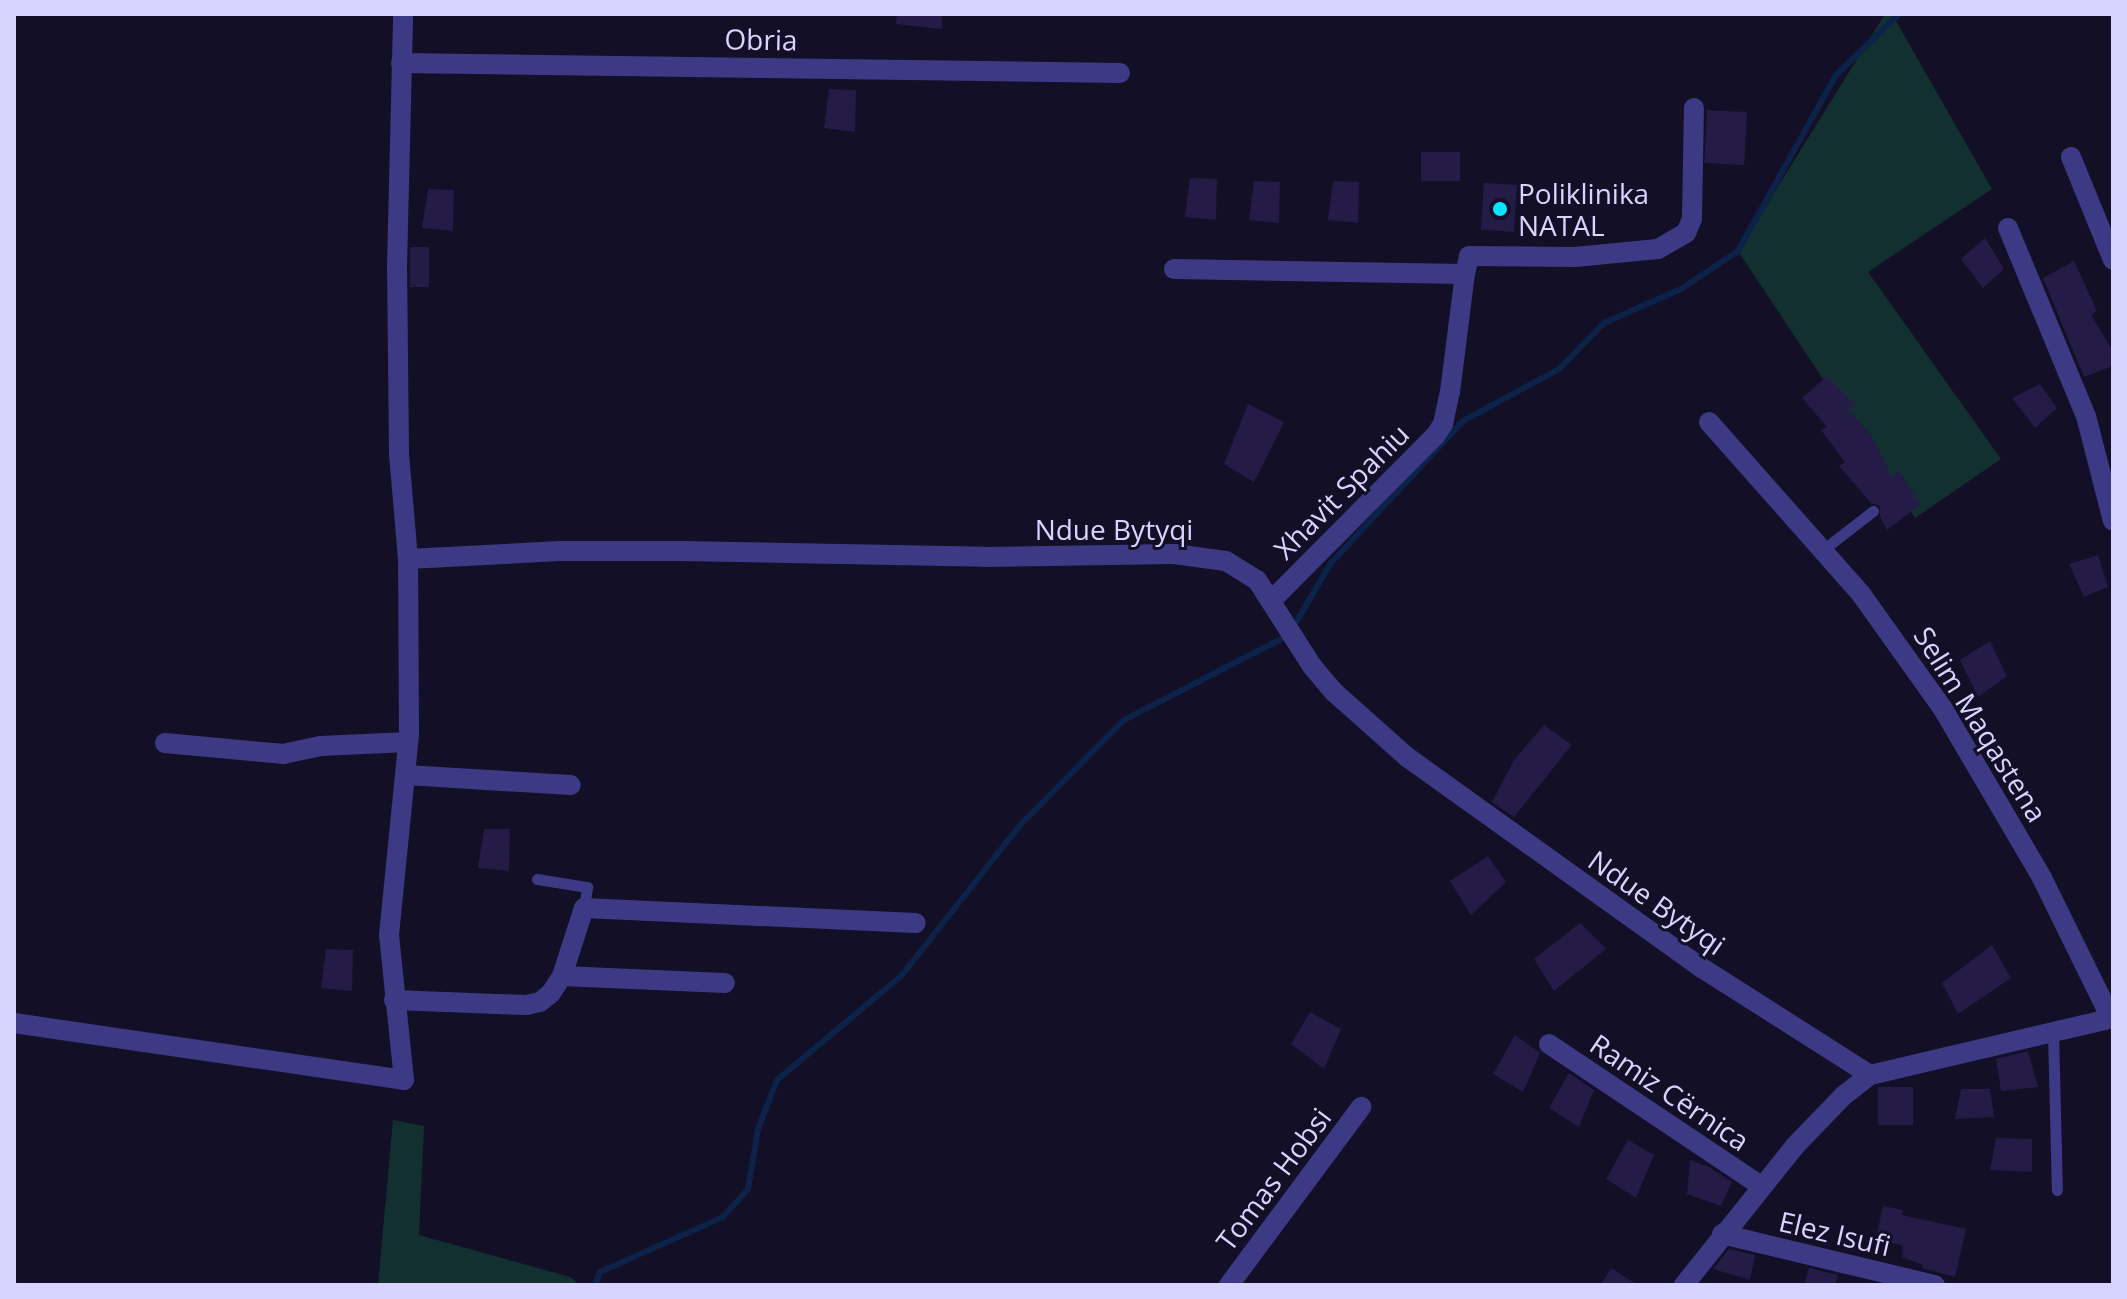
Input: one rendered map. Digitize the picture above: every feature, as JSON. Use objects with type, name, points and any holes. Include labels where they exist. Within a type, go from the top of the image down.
[{"type":"street","points":[[14,1023],[404,1080],[389,935],[408,742],[408,559],[399,454],[397,266],[403,14]]},
{"type":"street","name":"Obria","points":[[401,63],[1120,73]]},
{"type":"street","points":[[1174,269],[1465,274],[1469,256],[1604,256],[1658,249],[1686,233],[1695,202],[1694,108]]},
{"type":"street","points":[[2071,157],[2113,260]]},
{"type":"street","points":[[2008,228],[2086,416],[2113,521]]},
{"type":"street","name":"Xhavit Spahiu","points":[[1271,601],[1426,447],[1443,424],[1465,274]]},
{"type":"street","name":"Selim Maqastena","points":[[1709,422],[1824,549],[1892,634],[1984,775],[2042,878],[2112,1018]]},
{"type":"street","name":"Ndue Bytyqi","points":[[408,559],[590,551],[985,557],[1174,554],[1226,561],[1244,568],[1257,580],[1312,666],[1334,692],[1407,757],[1702,968],[1870,1075]]},
{"type":"street","points":[[165,743],[283,754],[320,746],[408,742]]},
{"type":"street","points":[[406,775],[571,785]]},
{"type":"street","points":[[394,1000],[526,1005],[540,1002],[551,993],[562,976],[584,908],[916,923]]},
{"type":"street","points":[[562,976],[725,983]]},
{"type":"street","name":"Ramiz Cërnica","points":[[1684,1285],[1760,1185],[1823,1115],[1870,1075],[2112,1018]]},
{"type":"street","name":"Ramiz Cërnica","points":[[1549,1044],[1760,1185]]},
{"type":"street","name":"Tomas Hobsi","points":[[1229,1285],[1361,1107]]},
{"type":"street","name":"Elez Isufi","points":[[1722,1234],[1935,1285]]},
{"type":"lane","points":[[1824,549],[1873,511]]},
{"type":"lane","points":[[537,879],[587,887],[584,908]]},
{"type":"lane","points":[[2053,1030],[2057,1190]]},
{"type":"green space","points":[[1885,14],[1892,14],[1992,189],[1868,272],[2001,459],[1915,518],[1738,251]]},
{"type":"green space","points":[[393,1120],[424,1126],[419,1235],[570,1277],[580,1285],[378,1285]]},
{"type":"building","points":[[897,14],[942,14],[942,29],[896,24]]},
{"type":"building","points":[[829,89],[856,90],[855,132],[824,128]]},
{"type":"building","points":[[1707,110],[1747,112],[1744,165],[1704,163]]},
{"type":"building","points":[[1421,152],[1460,152],[1460,181],[1421,181]]},
{"type":"building","points":[[1190,178],[1217,179],[1216,220],[1185,217]]},
{"type":"building","points":[[1254,181],[1280,182],[1279,223],[1249,220]]},
{"type":"building","points":[[1333,181],[1359,182],[1358,223],[1328,220]]},
{"type":"building","name":"Poliklinika NATAL","points":[[1484,183],[1517,185],[1514,232],[1481,230]]},
{"type":"building","points":[[428,189],[454,190],[453,231],[422,228]]},
{"type":"building","points":[[1985,238],[2004,269],[1983,288],[1961,259]]},
{"type":"building","points":[[410,247],[429,247],[429,287],[410,287]]},
{"type":"building","points":[[2074,261],[2097,311],[2091,315],[2113,351],[2113,366],[2084,377],[2043,278]]},
{"type":"building","points":[[1827,376],[1855,405],[1848,410],[1872,436],[1892,477],[1899,470],[1920,505],[1887,530],[1880,516],[1880,506],[1871,503],[1839,466],[1845,462],[1821,430],[1827,427],[1802,398]]},
{"type":"building","points":[[2040,384],[2057,408],[2035,428],[2012,398]]},
{"type":"building","points":[[1248,404],[1284,422],[1254,482],[1224,464]]},
{"type":"building","points":[[2098,555],[2108,587],[2084,597],[2069,564]]},
{"type":"building","points":[[1990,641],[2007,676],[1978,697],[1960,660]]},
{"type":"building","points":[[1544,725],[1572,745],[1514,817],[1492,802],[1514,760]]},
{"type":"building","points":[[484,829],[510,829],[509,871],[478,868]]},
{"type":"building","points":[[1488,856],[1506,882],[1471,915],[1450,881]]},
{"type":"building","points":[[1580,923],[1606,949],[1554,991],[1534,959]]},
{"type":"building","points":[[1992,945],[2011,978],[1958,1014],[1942,983]]},
{"type":"building","points":[[326,949],[353,950],[352,991],[321,988]]},
{"type":"building","points":[[1310,1012],[1341,1029],[1324,1069],[1291,1044]]},
{"type":"building","points":[[1515,1035],[1540,1053],[1523,1092],[1493,1074]]},
{"type":"building","points":[[2028,1051],[2038,1087],[2001,1091],[1996,1059]]},
{"type":"building","points":[[1569,1073],[1594,1090],[1579,1127],[1549,1108]]},
{"type":"building","points":[[1878,1087],[1913,1087],[1913,1125],[1878,1125]]},
{"type":"building","points":[[1961,1089],[1990,1089],[1994,1117],[1955,1119]]},
{"type":"building","points":[[1996,1138],[2032,1139],[2032,1172],[1990,1170]]},
{"type":"building","points":[[1628,1140],[1654,1155],[1636,1198],[1606,1179]]},
{"type":"building","points":[[1690,1160],[1709,1167],[1732,1182],[1721,1206],[1687,1194]]},
{"type":"building","points":[[1883,1206],[1903,1210],[1902,1215],[1966,1229],[1955,1277],[1922,1268],[1923,1265],[1902,1257],[1903,1246],[1876,1238]]},
{"type":"building","points":[[1729,1249],[1755,1255],[1750,1280],[1713,1269]]},
{"type":"building","points":[[1611,1268],[1638,1285],[1601,1285]]},
{"type":"building","points":[[1809,1268],[1838,1275],[1835,1285],[1804,1285]]},
{"type":"waterway","points":[[1297,621],[1330,564],[1463,421],[1559,369],[1604,323],[1681,289],[1738,251],[1836,75],[1899,14]]},
{"type":"waterway","points":[[595,1285],[600,1272],[723,1217],[748,1189],[758,1129],[777,1080],[902,975],[1021,824],[1124,720],[1281,639]]},
{"type":"place","name":"Poliklinika NATAL","points":[[1500,209]]}]
